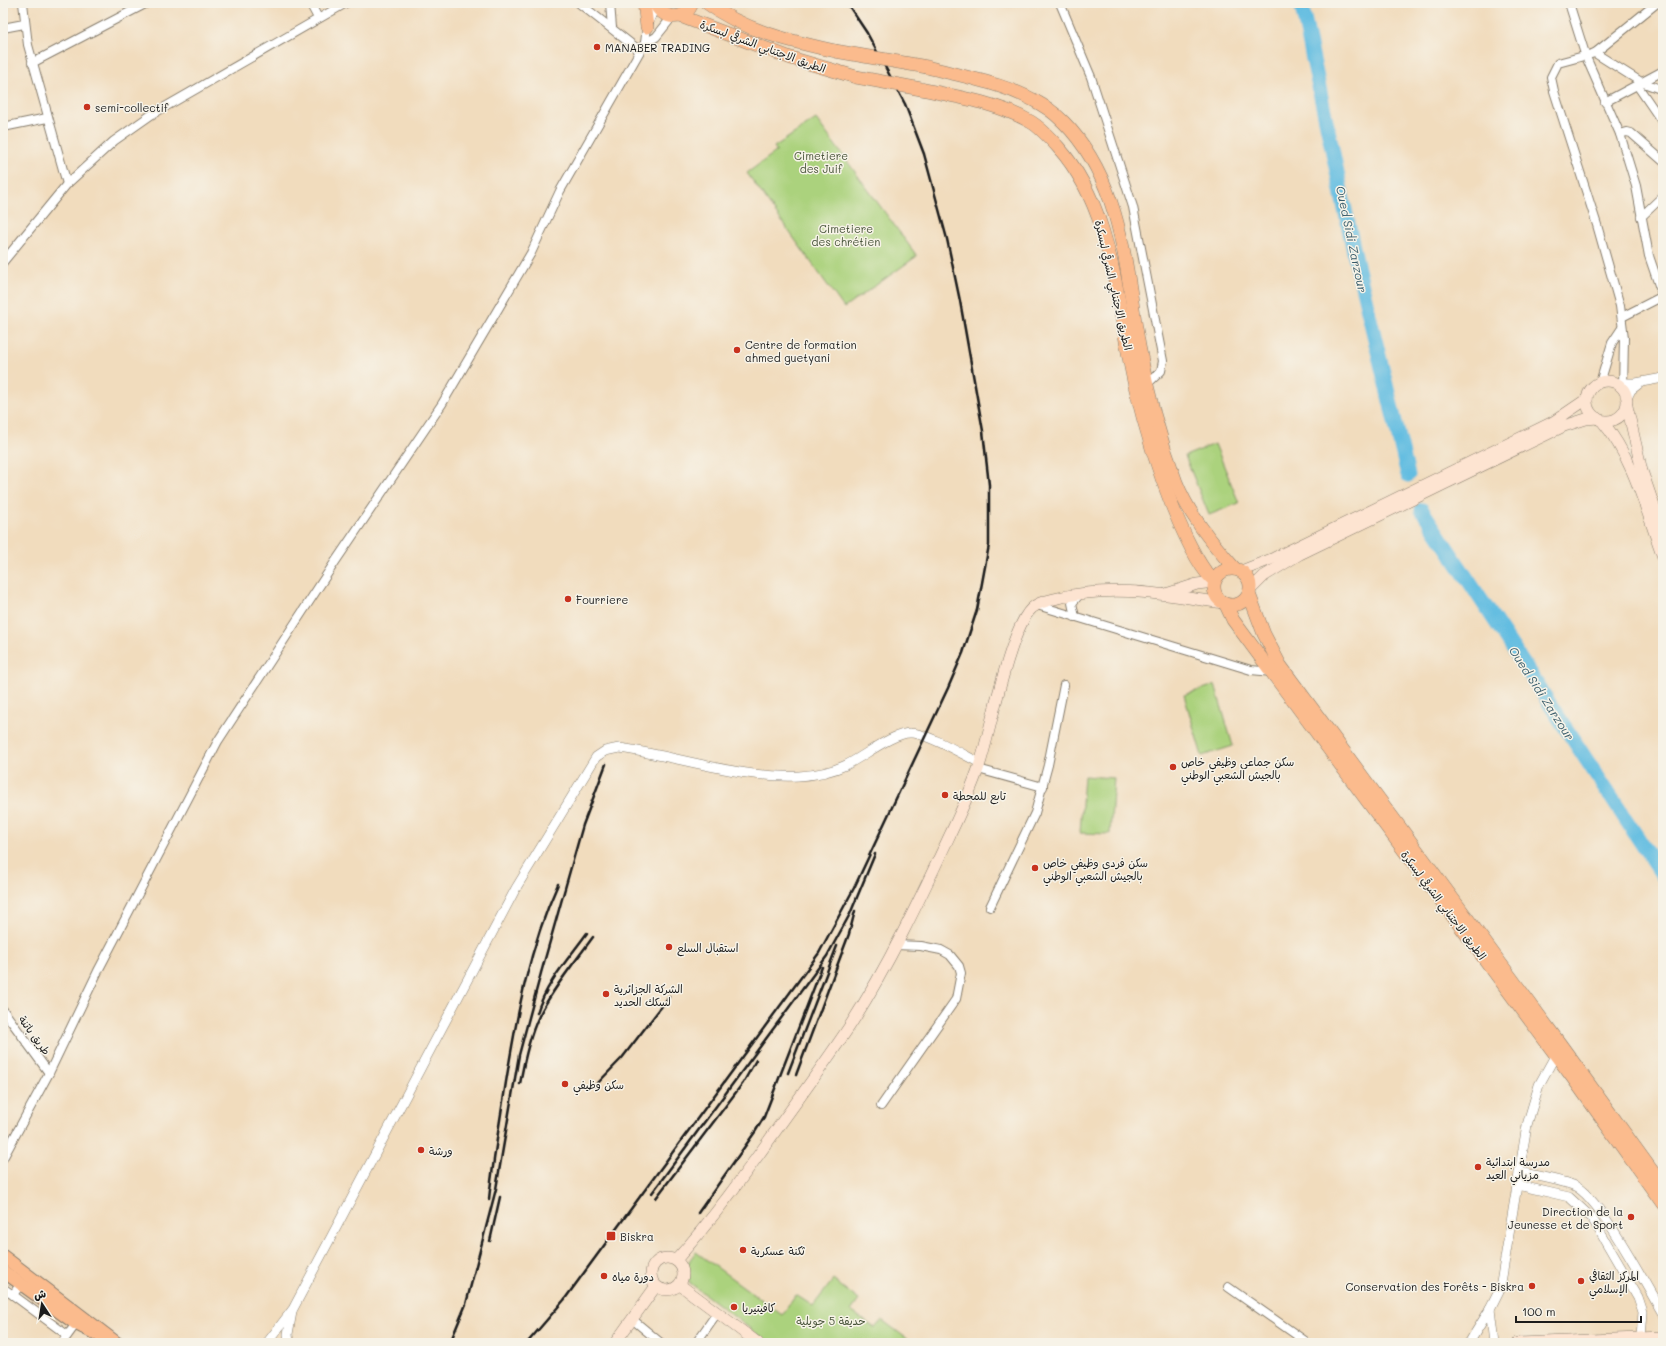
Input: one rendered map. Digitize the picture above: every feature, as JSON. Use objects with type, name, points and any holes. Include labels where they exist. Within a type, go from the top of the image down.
[{"type":"highway","points":[[676,16],[687,12],[692,3]]},
{"type":"highway","name":"الطريق الاجتنابي الشرقي لبسكرة","points":[[707,3],[720,13],[745,25],[790,40],[835,51],[927,67],[976,79],[1018,94],[1043,105],[1064,123],[1081,142],[1104,184],[1116,217],[1122,237],[1139,348],[1147,384],[1176,483],[1196,521],[1211,542],[1238,570]]},
{"type":"highway","points":[[647,27],[652,4]]},
{"type":"highway","name":"الطريق الاجتنابي الشرقي لبسكرة","points":[[652,4],[660,11],[791,58],[856,77],[971,99],[1032,122],[1050,137],[1077,170],[1089,190],[1105,240],[1135,385],[1152,452],[1179,523],[1205,570],[1214,581]]},
{"type":"highway","points":[[1225,570],[1238,570],[1248,579],[1250,592],[1242,602],[1237,605],[1225,604],[1216,597],[1214,581],[1217,576],[1225,570]]},
{"type":"highway","name":"الطريق الاجتنابي الشرقي لبسكرة","points":[[1250,592],[1264,634],[1280,665],[1663,1186]]},
{"type":"highway","name":"الطريق الاجتنابي الشرقي لبسكرة","points":[[1225,604],[1233,620],[1663,1204]]},
{"type":"main road","points":[[1663,532],[1642,471],[1623,392],[1610,382],[1600,383],[1590,391],[1587,399],[1588,408],[1617,440],[1625,456],[1663,557]]},
{"type":"main road","points":[[1250,592],[1264,576],[1307,551],[1564,426],[1586,419],[1599,419],[1607,421],[1617,419],[1623,392]]},
{"type":"main road","points":[[1238,570],[1274,558],[1553,422],[1587,399]]},
{"type":"main road","points":[[1164,595],[1197,584],[1214,581]]},
{"type":"main road","points":[[676,1260],[738,1184],[852,1023],[895,945],[952,831],[979,766],[1012,647],[1022,620],[1037,605],[1080,594],[1107,590],[1131,590],[1225,604]]},
{"type":"main road","points":[[3,1256],[79,1320]]},
{"type":"main road","points":[[666,1258],[676,1260],[683,1269],[684,1274],[680,1285],[671,1291],[665,1291],[656,1286],[651,1277],[651,1272],[656,1262],[666,1258]]},
{"type":"main road","points":[[3,1271],[112,1342]]},
{"type":"main road","points":[[680,1285],[758,1343]]},
{"type":"main road","points":[[615,1343],[656,1286]]},
{"type":"main road","points":[[1518,1343],[1663,1337]]},
{"type":"street","points":[[23,3],[24,24],[32,63],[46,118],[66,184]]},
{"type":"street","points":[[32,63],[147,3]]},
{"type":"street","points":[[310,3],[318,18]]},
{"type":"street","points":[[3,262],[66,184],[114,142],[151,115],[346,3]]},
{"type":"street","points":[[579,3],[640,51]]},
{"type":"street","points":[[610,3],[612,28]]},
{"type":"street","points":[[1060,3],[1091,77],[1133,206],[1164,361],[1161,372],[1147,384]]},
{"type":"street","points":[[1569,3],[1586,57],[1620,134],[1636,186],[1649,256],[1663,296],[1622,317]]},
{"type":"street","points":[[1623,392],[1624,338],[1622,317],[1597,225],[1551,81],[1552,73],[1558,63],[1586,57],[1595,53],[1656,3]]},
{"type":"street","points":[[3,1158],[48,1073],[99,969],[218,741],[331,569],[447,397],[524,266],[578,158],[640,51],[645,44],[656,37],[676,16]]},
{"type":"street","points":[[3,28],[24,24]]},
{"type":"street","points":[[645,44],[647,27]]},
{"type":"street","points":[[1595,53],[1639,84],[1663,90]]},
{"type":"street","points":[[1605,102],[1663,71]]},
{"type":"street","points":[[1639,84],[1663,123]]},
{"type":"street","points":[[3,127],[46,118]]},
{"type":"street","points":[[1620,134],[1627,132],[1631,133],[1663,161]]},
{"type":"street","points":[[1641,217],[1663,196]]},
{"type":"street","points":[[1600,383],[1612,344],[1622,328]]},
{"type":"street","points":[[1623,392],[1642,383],[1663,378]]},
{"type":"street","points":[[1623,392],[1642,383]]},
{"type":"street","points":[[1075,617],[1072,603],[1080,594]]},
{"type":"street","points":[[1037,605],[1251,670],[1272,672]]},
{"type":"street","points":[[990,907],[1025,836],[1043,787],[1064,684]]},
{"type":"street","points":[[267,1343],[293,1309],[516,888],[596,757],[605,751],[619,748],[751,773],[776,776],[799,776],[831,771],[894,737],[912,733],[925,737],[979,766],[1043,787]]},
{"type":"street","points":[[881,1106],[956,999],[961,973],[959,966],[950,955],[941,950],[921,946],[895,945]]},
{"type":"street","name":"طريق باتنة","points":[[3,1010],[48,1073]]},
{"type":"street","points":[[1469,1343],[1490,1309],[1500,1289],[1527,1125],[1539,1085],[1555,1056]]},
{"type":"street","points":[[1519,1172],[1573,1186],[1588,1197],[1602,1212],[1661,1311],[1643,1312]]},
{"type":"street","points":[[1517,1185],[1569,1197],[1592,1218],[1638,1297],[1643,1312],[1641,1337]]},
{"type":"street","points":[[1592,1218],[1602,1212]]},
{"type":"street","points":[[12,1295],[21,1283]]},
{"type":"street","points":[[1228,1287],[1302,1341]]},
{"type":"street","points":[[3,1288],[67,1335]]},
{"type":"street","points":[[289,1343],[288,1334],[293,1309]]},
{"type":"street","points":[[1490,1309],[1494,1343]]},
{"type":"street","points":[[696,1343],[717,1313]]},
{"type":"street","points":[[632,1319],[661,1343]]},
{"type":"street","points":[[62,1343],[79,1320]]},
{"type":"green space","name":"Cimetiere des chrétien","points":[[816,119],[917,256],[844,308],[747,173],[777,151],[774,147]]},
{"type":"green space","points":[[1215,444],[1239,503],[1209,515],[1185,456]]},
{"type":"green space","points":[[1215,685],[1233,746],[1202,756],[1184,695]]},
{"type":"green space","points":[[1084,776],[1114,778],[1110,834],[1080,833]]},
{"type":"green space","name":"حديقة 5 جويلية","points":[[696,1252],[782,1315],[796,1295],[813,1306],[833,1280],[859,1300],[851,1311],[875,1328],[882,1320],[913,1343],[769,1343],[690,1283],[687,1274],[687,1266],[690,1259]]},
{"type":"waterway","name":"Oued Sidi Zarzour","points":[[1301,3],[1356,261],[1408,475]]},
{"type":"waterway","name":"Oued Sidi Zarzour","points":[[1422,510],[1663,876]]},
{"type":"railway","points":[[527,1343],[564,1300],[819,953],[854,888],[948,688],[963,653],[977,610],[989,545],[989,485],[983,431],[960,301],[947,239],[924,154],[905,104],[867,33],[847,3]]},
{"type":"railway","points":[[450,1343],[466,1304],[496,1189],[519,1055],[541,973],[583,825],[606,764]]},
{"type":"railway","points":[[652,1193],[827,956],[850,914],[875,854]]},
{"type":"railway","points":[[489,1199],[506,1082],[525,982],[539,932],[558,884]]},
{"type":"railway","points":[[796,1075],[849,934],[855,911]]},
{"type":"railway","points":[[537,1013],[552,981],[587,933]]},
{"type":"railway","points":[[520,1084],[527,1049],[539,1016],[557,985],[593,937]]},
{"type":"railway","points":[[788,1073],[837,946]]},
{"type":"railway","points":[[698,1213],[764,1117],[822,967]]},
{"type":"railway","points":[[594,1087],[622,1058],[669,997]]},
{"type":"railway","points":[[656,1198],[743,1083],[756,1060]]},
{"type":"railway","points":[[490,1241],[500,1197]]},
{"type":"place","name":"MANABER TRADING","points":[[597,47]]},
{"type":"place","name":"semi-collectif","points":[[87,107]]},
{"type":"place","name":"Centre de formation ahmed guetyani","points":[[737,350]]},
{"type":"place","name":"Fourriere","points":[[568,599]]},
{"type":"place","name":"سكن جماعي وظيفي خاص بالجيش الشعبي الوطني","points":[[1173,767]]},
{"type":"place","name":"تابع للمحطة","points":[[945,795]]},
{"type":"place","name":"سكن فردي وظيفي خاص بالجيش الشعبي الوطني","points":[[1035,868]]},
{"type":"place","name":"استقبال السلع","points":[[669,947]]},
{"type":"place","name":"الشركة الجزائرية لسكك الحديد","points":[[606,994]]},
{"type":"place","name":"سكن وظيفي","points":[[565,1084]]},
{"type":"place","name":"ورشة","points":[[421,1150]]},
{"type":"place","name":"مدرسة ابتدائية مزياني العيد","points":[[1478,1167]]},
{"type":"place","name":"Direction de la Jeunesse et de Sport","points":[[1631,1217]]},
{"type":"place","name":"Biskra","points":[[611,1236]]},
{"type":"place","name":"ثكنة عسكرية","points":[[743,1250]]},
{"type":"place","name":"دورة مياه","points":[[604,1276]]},
{"type":"place","name":"المركز الثقافي الإسلامي","points":[[1581,1281]]},
{"type":"place","name":"Conservation des Forêts - Biskra","points":[[1532,1286]]},
{"type":"place","name":"كافيتيريا","points":[[734,1307]]},
{"type":"park label","name":"Cimetiere des Juif","points":[[821,161]]}]
